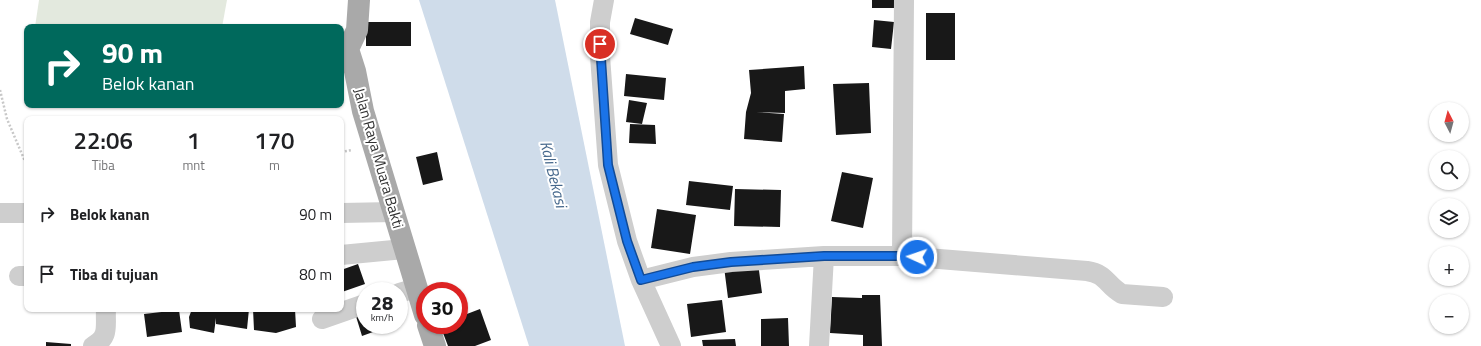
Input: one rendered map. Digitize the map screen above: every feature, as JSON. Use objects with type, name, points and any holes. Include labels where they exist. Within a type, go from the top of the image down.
[{"type":"main road","name":"Jalan Raya Muara Bakti","points":[[359,0],[357,30],[348,49],[355,71],[363,111],[404,249],[406,282]]},
{"type":"main road","name":"Jalan Raya Muara Bakti","points":[[408,291],[416,303]]},
{"type":"main road","points":[[431,334],[435,346]]},
{"type":"street","points":[[604,0],[600,22],[600,56],[608,165],[627,241],[641,280],[671,346]]},
{"type":"street","points":[[902,256],[904,0]]},
{"type":"street","points":[[344,213],[394,212]]},
{"type":"street","points":[[344,255],[404,249]]},
{"type":"street","points":[[641,280],[693,267],[731,262],[824,256],[902,256],[1087,271],[1101,275],[1117,292],[1122,294],[1163,297]]},
{"type":"street","points":[[819,346],[824,256]]},
{"type":"street","points":[[344,311],[356,307]]},
{"type":"street","points":[[93,346],[105,336],[106,312]]},
{"type":"street","points":[[322,319],[342,312]]},
{"type":"path","points":[[0,90],[7,119],[24,159]]},
{"type":"shaded area","points":[[39,0],[227,0],[223,24],[35,24]]},
{"type":"water","name":"Kali Bekasi","points":[[419,0],[555,0],[625,346],[529,346]]},
{"type":"building","points":[[872,0],[899,0],[899,8],[872,8]]},
{"type":"building","points":[[926,13],[955,13],[955,60],[926,60]]},
{"type":"building","points":[[635,18],[673,29],[668,45],[630,34]]},
{"type":"building","points":[[874,20],[894,22],[891,49],[872,47]]},
{"type":"building","points":[[366,22],[411,22],[411,46],[366,46]]},
{"type":"building","points":[[804,66],[805,89],[785,91],[785,113],[756,112],[784,114],[782,142],[744,139],[746,112],[751,93],[749,70]]},
{"type":"building","points":[[626,74],[666,78],[664,100],[624,96]]},
{"type":"building","points":[[869,83],[871,133],[836,135],[833,84]]},
{"type":"building","points":[[629,100],[647,103],[642,124],[626,122]]},
{"type":"building","points":[[630,124],[655,125],[656,144],[629,143]]},
{"type":"building","points":[[437,152],[443,180],[423,185],[416,157]]},
{"type":"building","points":[[842,172],[873,178],[863,228],[831,221]]},
{"type":"building","points":[[689,181],[733,186],[730,210],[686,205]]},
{"type":"building","points":[[735,189],[781,190],[780,227],[734,226]]},
{"type":"building","points":[[657,209],[696,215],[690,254],[651,248]]},
{"type":"building","points":[[758,263],[762,293],[728,298],[724,267]]},
{"type":"building","points":[[358,264],[364,282],[356,282],[356,287],[344,291],[344,269]]},
{"type":"building","points":[[862,295],[880,295],[882,346],[863,346],[863,335],[830,333],[832,297],[862,298]]},
{"type":"building","points":[[722,300],[726,332],[691,337],[687,304]]},
{"type":"building","points":[[480,309],[491,340],[475,346],[448,346],[443,334],[468,334],[468,314]]},
{"type":"building","points":[[179,312],[182,332],[147,337],[144,314]]},
{"type":"building","points":[[191,312],[249,312],[247,329],[216,324],[216,318],[214,333],[190,328],[189,317]]},
{"type":"building","points":[[253,312],[295,312],[296,327],[276,333],[254,330]]},
{"type":"building","points":[[788,318],[789,346],[761,346],[761,319]]},
{"type":"building","points":[[735,339],[736,346],[703,346],[702,340]]},
{"type":"building","points":[[46,342],[71,344],[71,346],[46,346]]},
{"type":"route","points":[[600,44],[608,165],[627,241],[641,280],[693,267],[731,262],[824,256],[917,257]]}]
